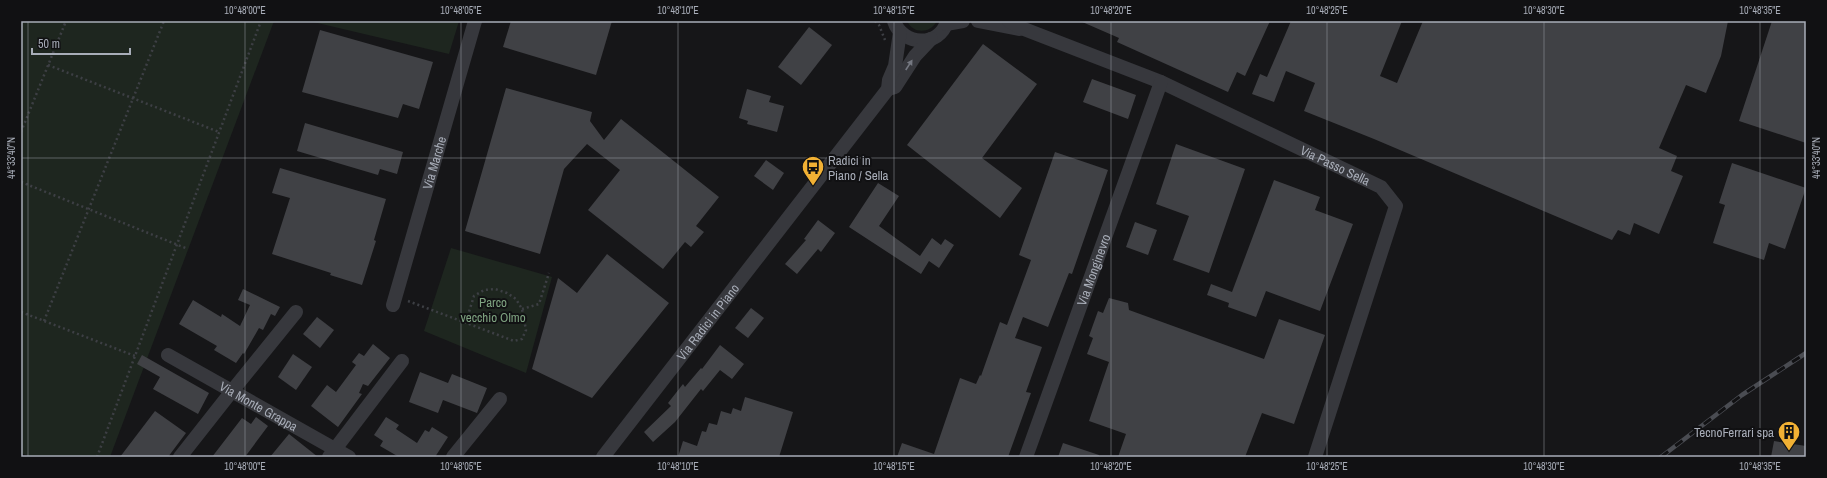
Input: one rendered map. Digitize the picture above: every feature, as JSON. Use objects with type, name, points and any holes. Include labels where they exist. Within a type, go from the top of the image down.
[{"type":"street","name":"Via Marche","points":[[395,301],[475,21]]},
{"type":"street","points":[[894,25],[906,37],[923,41],[937,36],[947,23],[963,21]]},
{"type":"street","name":"Via Passo Sella","points":[[978,21],[1024,29]]},
{"type":"street","name":"Via Passo Sella","points":[[1009,21],[1024,29],[1161,82],[1381,187],[1396,206],[1315,457]]},
{"type":"street","points":[[894,25],[894,66],[889,80],[888,89],[895,87],[915,56],[931,39]]},
{"type":"street","name":"Via Monginevro","points":[[1026,457],[1161,82]]},
{"type":"street","name":"Via Radici in Piano","points":[[603,457],[888,89]]},
{"type":"street","points":[[180,457],[296,312]]},
{"type":"street","name":"Via Monte Grappa","points":[[168,355],[232,391],[332,453],[349,457]]},
{"type":"street","points":[[332,453],[402,361]]},
{"type":"street","points":[[453,457],[500,399]]},
{"type":"path","points":[[21,132],[66,21]]},
{"type":"path","points":[[44,321],[164,21]]},
{"type":"path","points":[[97,457],[261,21]]},
{"type":"path","points":[[48,65],[219,132]]},
{"type":"path","points":[[21,182],[188,249]]},
{"type":"path","points":[[522,309],[539,304],[549,273]]},
{"type":"path","points":[[395,301],[463,321],[514,341],[522,339],[526,330],[522,309],[516,299],[495,289],[484,290],[474,296],[468,315],[463,321]]},
{"type":"path","points":[[21,312],[134,356]]},
{"type":"green space","points":[[21,21],[274,21],[110,457],[32,457],[21,453]]},
{"type":"green space","points":[[309,21],[459,21],[449,54]]},
{"type":"green space","points":[[907,21],[937,21],[930,28],[922,31],[913,28]]},
{"type":"green space","name":"Parco vecchio Olmo","points":[[451,248],[552,277],[526,373],[424,331]]},
{"type":"building","points":[[511,21],[612,21],[596,75],[503,47]]},
{"type":"building","points":[[1080,21],[1270,21],[1245,76],[1237,72],[1228,92],[1117,42],[1119,38]]},
{"type":"building","points":[[1291,21],[1402,21],[1380,76],[1397,83],[1423,21],[1728,21],[1721,56],[1706,93],[1686,85],[1659,148],[1677,156],[1671,171],[1683,176],[1659,234],[1634,223],[1630,235],[1618,230],[1612,240],[1374,139],[1304,111],[1315,83],[1286,71],[1274,102],[1252,94],[1260,74],[1267,77]]},
{"type":"building","points":[[1772,21],[1806,21],[1806,143],[1739,121]]},
{"type":"building","points":[[809,27],[832,45],[801,85],[778,67]]},
{"type":"building","points":[[320,30],[433,62],[419,109],[403,104],[398,118],[302,92]]},
{"type":"building","points":[[983,44],[1037,84],[982,158],[1022,188],[1000,218],[907,145]]},
{"type":"building","points":[[1092,79],[1136,95],[1128,119],[1083,102]]},
{"type":"building","points":[[506,88],[592,112],[590,121],[604,140],[621,119],[719,197],[696,226],[704,232],[691,247],[685,242],[663,269],[588,210],[620,170],[587,144],[564,169],[540,254],[465,231]]},
{"type":"building","points":[[747,89],[771,96],[769,102],[784,106],[777,132],[747,124],[748,121],[739,118]]},
{"type":"building","points":[[305,123],[403,152],[397,174],[380,169],[378,175],[297,151]]},
{"type":"building","points":[[1176,144],[1245,169],[1209,273],[1173,260],[1189,216],[1156,204]]},
{"type":"building","points":[[1055,152],[1108,170],[1072,274],[1069,273],[1048,327],[1023,317],[1015,338],[1042,347],[1026,392],[1031,393],[1008,457],[897,457],[902,443],[934,454],[960,378],[976,384],[980,375],[981,376],[1000,322],[1007,325],[1031,260],[1019,255]]},
{"type":"building","points":[[766,160],[784,173],[773,190],[754,176]]},
{"type":"building","points":[[1732,163],[1806,188],[1785,249],[1769,243],[1764,260],[1713,243],[1725,205],[1719,203]]},
{"type":"building","points":[[280,168],[386,199],[374,240],[376,241],[362,285],[330,275],[331,273],[272,254],[290,198],[272,193]]},
{"type":"building","points":[[1274,180],[1320,197],[1315,210],[1353,224],[1320,311],[1266,291],[1256,317],[1228,307],[1229,303],[1207,295],[1211,284],[1232,292]]},
{"type":"building","points":[[878,183],[899,196],[879,226],[920,256],[932,238],[941,245],[945,239],[954,245],[939,268],[929,261],[921,274],[849,227]]},
{"type":"building","points":[[818,220],[835,233],[821,252],[818,249],[797,274],[785,264],[806,240],[804,239]]},
{"type":"building","points":[[1135,222],[1157,230],[1148,255],[1126,247]]},
{"type":"building","points":[[607,254],[669,303],[592,398],[532,369],[558,278],[577,293]]},
{"type":"building","points":[[243,289],[280,307],[275,316],[271,314],[263,330],[259,328],[244,354],[243,353],[236,363],[214,350],[217,346],[179,324],[193,300],[221,317],[222,314],[240,326],[250,305],[238,300]]},
{"type":"building","points":[[1109,298],[1128,303],[1129,310],[1264,359],[1279,319],[1325,335],[1294,424],[1262,413],[1245,457],[1118,457],[1126,434],[1089,421],[1109,362],[1087,354],[1093,338],[1089,336],[1098,311],[1103,313]]},
{"type":"building","points":[[751,308],[764,318],[748,338],[735,328]]},
{"type":"building","points":[[317,317],[334,330],[320,348],[303,334]]},
{"type":"building","points":[[373,344],[390,358],[368,386],[363,384],[359,393],[362,394],[338,427],[311,406],[327,385],[336,392],[356,365],[352,362],[359,353],[364,356]]},
{"type":"building","points":[[720,345],[744,364],[732,379],[720,370],[703,391],[701,389],[675,422],[653,442],[644,432],[671,406],[668,403],[683,384],[685,387],[701,368],[702,369]]},
{"type":"building","points":[[293,354],[312,367],[296,390],[278,377]]},
{"type":"building","points":[[142,355],[209,393],[198,414],[153,389],[160,377],[137,364]]},
{"type":"building","points":[[420,372],[448,383],[452,374],[487,388],[477,413],[443,400],[438,413],[409,402]]},
{"type":"building","points":[[745,397],[793,412],[779,457],[678,457],[683,441],[697,446],[702,431],[706,432],[709,423],[717,425],[721,411],[731,414],[733,408],[741,411]]},
{"type":"building","points":[[155,411],[186,433],[168,457],[120,457]]},
{"type":"building","points":[[256,417],[268,426],[245,457],[212,457],[242,418],[251,424]]},
{"type":"building","points":[[386,417],[399,425],[396,429],[417,443],[425,430],[429,432],[432,427],[448,437],[435,457],[399,457],[380,446],[383,441],[374,435]]},
{"type":"building","points":[[289,434],[318,457],[270,457]]},
{"type":"building","name":"TecnoFerrari spa","points":[[1774,441],[1806,446],[1806,457],[1771,457]]},
{"type":"building","points":[[1063,443],[1099,455],[1099,457],[1058,457]]},
{"type":"railway","points":[[1661,457],[1742,395],[1806,353]]},
{"type":"place","name":"Radici in Piano / Sella","points":[[813,186]]},
{"type":"place","name":"TecnoFerrari spa","points":[[1789,452]]}]
